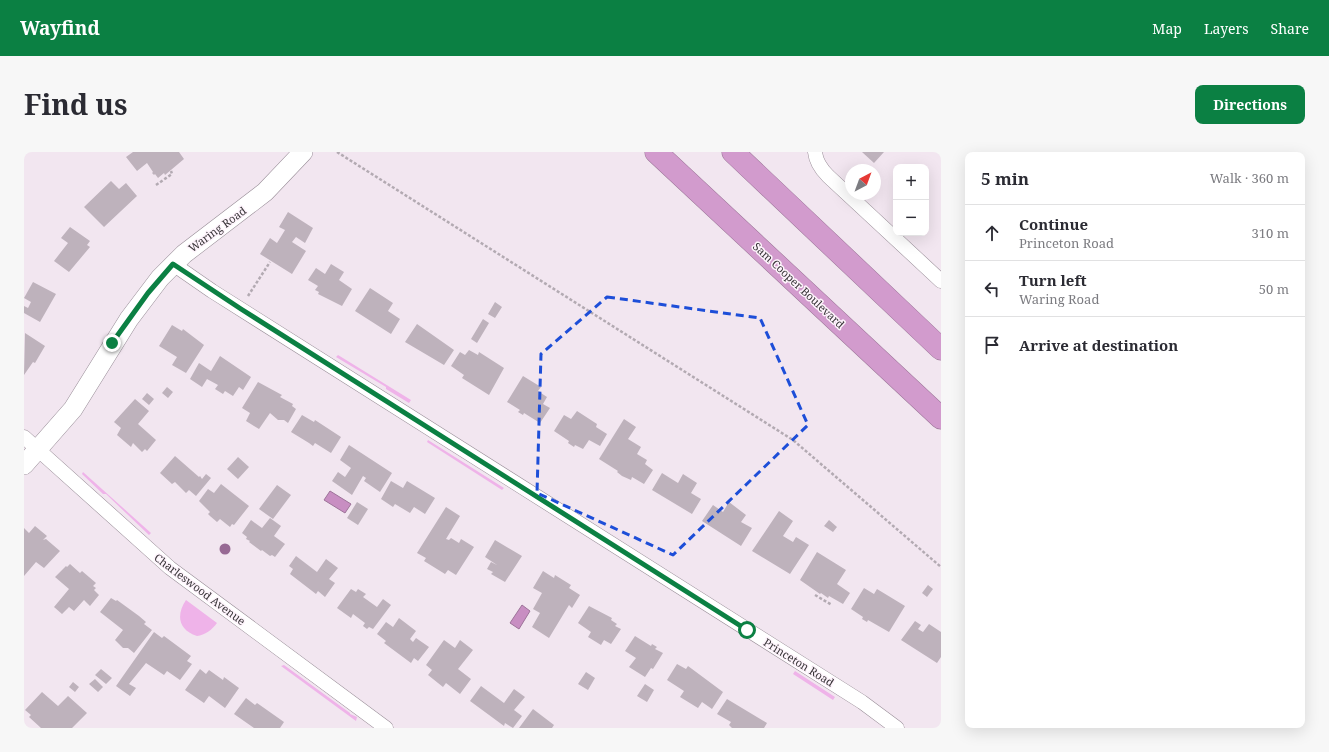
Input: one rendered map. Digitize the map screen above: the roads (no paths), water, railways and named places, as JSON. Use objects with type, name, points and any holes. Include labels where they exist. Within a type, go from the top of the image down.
[{"type":"highway","name":"Sam Cooper Boulevard","points":[[656,152],[941,418]]},
{"type":"highway","points":[[733,152],[941,349]]},
{"type":"main road","name":"Waring Road","points":[[24,465],[73,409],[129,319],[173,264],[265,192],[303,152]]},
{"type":"street","points":[[815,152],[820,168],[941,281]]},
{"type":"street","name":"Princeton Road","points":[[173,264],[218,295],[513,483],[862,702],[897,728]]},
{"type":"street","name":"Charleswood Avenue","points":[[24,437],[170,568],[386,728]]}]
